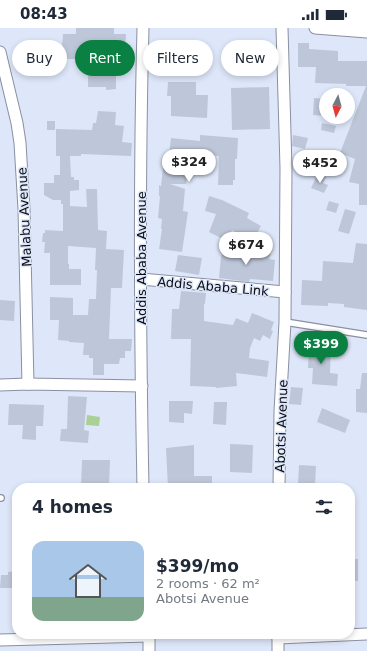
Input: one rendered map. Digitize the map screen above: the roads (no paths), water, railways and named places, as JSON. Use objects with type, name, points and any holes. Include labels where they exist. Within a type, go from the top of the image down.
[{"type":"street","name":"Addis Ababa Avenue","points":[[143,28],[140,319],[143,483]]},
{"type":"street","name":"Abotsi Avenue","points":[[279,483],[280,411],[285,322],[285,124],[282,28]]},
{"type":"street","points":[[315,28],[367,32]]},
{"type":"street","name":"Malabu Avenue","points":[[0,52],[17,123],[20,143],[25,224],[28,384]]},
{"type":"street","name":"Addis Ababa Link","points":[[141,279],[285,292]]},
{"type":"street","points":[[0,385],[142,386]]},
{"type":"street","points":[[355,634],[367,634]]},
{"type":"street","points":[[0,640],[30,639]]},
{"type":"street","points":[[149,639],[150,651]]},
{"type":"street","points":[[278,639],[278,651]]},
{"type":"lane","points":[[285,322],[367,335]]}]
